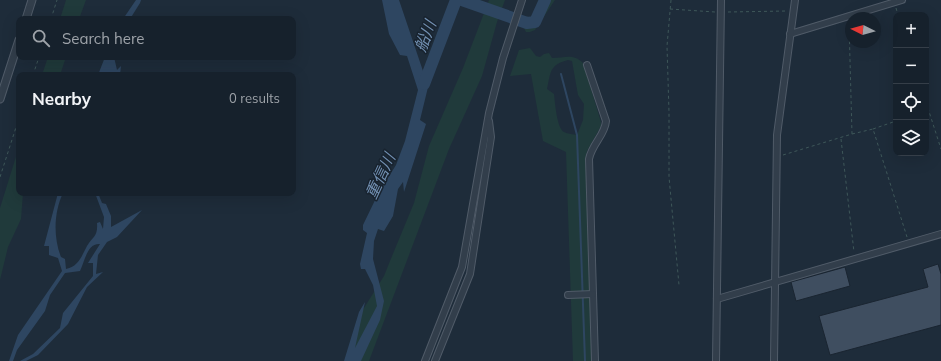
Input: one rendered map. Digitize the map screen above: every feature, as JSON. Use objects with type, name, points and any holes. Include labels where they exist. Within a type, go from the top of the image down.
[{"type":"street","points":[[27,16],[32,0]]},
{"type":"street","points":[[425,361],[462,267],[489,113],[503,58],[522,0]]},
{"type":"street","points":[[716,361],[721,0]]},
{"type":"street","points":[[774,361],[777,135],[795,0]]},
{"type":"street","points":[[862,12],[902,0]]},
{"type":"street","points":[[790,34],[845,17]]},
{"type":"street","points":[[0,99],[16,49]]},
{"type":"street","points":[[587,65],[606,121],[605,128],[595,143],[589,159],[595,361]]},
{"type":"street","points":[[435,361],[470,274],[490,137],[489,113]]},
{"type":"street","points":[[717,299],[941,234]]},
{"type":"street","points":[[569,295],[592,294]]},
{"type":"path","points":[[52,16],[57,0]]},
{"type":"path","points":[[671,0],[667,46],[669,177],[679,285]]},
{"type":"path","points":[[670,9],[721,12],[793,11]]},
{"type":"path","points":[[850,48],[852,134]]},
{"type":"path","points":[[34,72],[38,60]]},
{"type":"path","points":[[929,111],[941,149]]},
{"type":"path","points":[[777,157],[893,122]]},
{"type":"path","points":[[0,177],[16,127]]},
{"type":"path","points":[[873,129],[909,244]]},
{"type":"path","points":[[841,138],[855,260]]},
{"type":"green space","points":[[66,0],[86,0],[80,16],[61,16]]},
{"type":"green space","points":[[489,0],[505,0],[497,22],[482,76],[449,149],[369,361],[347,361],[359,316],[384,276],[414,203],[429,146],[463,68]]},
{"type":"green space","points":[[547,0],[555,0],[535,30],[526,32],[524,28],[525,26],[530,25],[540,17]]},
{"type":"green space","points":[[530,48],[536,56],[540,57],[549,53],[552,58],[572,57],[583,63],[601,122],[601,126],[587,151],[586,160],[592,361],[573,361],[566,152],[543,141],[531,74],[510,76],[519,50]],"holes":[[[568,60],[572,61],[578,95],[584,104],[583,120],[577,135],[566,133],[562,130],[557,115],[554,94],[547,89],[550,74],[554,67],[562,62]]]},
{"type":"green space","points":[[47,60],[65,60],[61,72],[43,72]]},
{"type":"green space","points":[[16,157],[16,196],[23,196],[21,219],[8,247],[0,280],[0,208]]},
{"type":"water","points":[[136,0],[141,0],[132,16],[125,16]]},
{"type":"water","points":[[382,0],[399,0],[424,74],[429,83],[420,120],[426,124],[404,192],[403,182],[398,189],[393,216],[384,231],[378,229],[374,241],[373,259],[384,301],[380,320],[361,361],[344,361],[359,312],[365,302],[355,348],[377,306],[373,285],[365,269],[361,269],[360,264],[367,233],[363,230],[363,225],[378,194],[396,165],[405,141],[418,90],[407,56],[400,55],[389,34]]},
{"type":"water","points":[[104,60],[115,60],[117,70],[121,66],[120,72],[99,72]]},
{"type":"water","points":[[57,196],[62,196],[56,216],[56,233],[58,249],[61,257],[65,259],[66,269],[77,263],[96,234],[97,223],[100,222],[103,229],[104,217],[96,196],[99,196],[102,203],[106,204],[111,216],[111,227],[142,210],[117,237],[107,242],[98,255],[96,274],[103,272],[87,287],[68,324],[38,355],[26,361],[20,361],[33,354],[60,328],[63,313],[93,276],[93,263],[88,263],[100,244],[96,244],[89,249],[80,271],[65,273],[50,295],[45,311],[17,350],[13,361],[9,361],[18,335],[62,271],[58,258],[49,255],[49,246],[44,246]]},
{"type":"building","points":[[938,264],[941,274],[941,325],[830,355],[819,316],[928,287],[923,269]]},
{"type":"building","points":[[845,267],[850,286],[796,301],[791,282]]},
{"type":"waterway","name":"船川","points":[[424,84],[456,0]]},
{"type":"waterway","name":"船川","points":[[462,0],[527,23],[535,22],[545,0]]},
{"type":"waterway","points":[[561,74],[577,135],[585,361]]},
{"type":"water label","name":"重信川","points":[[380,176]]}]
